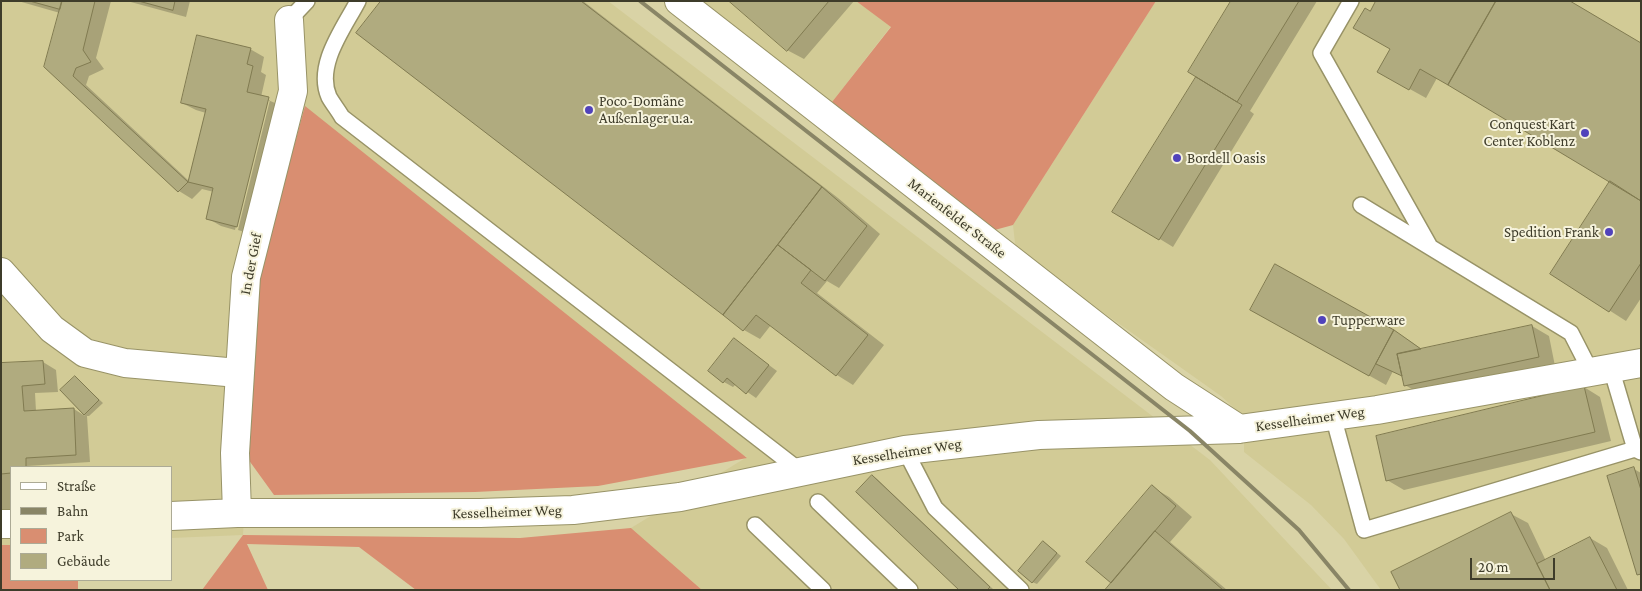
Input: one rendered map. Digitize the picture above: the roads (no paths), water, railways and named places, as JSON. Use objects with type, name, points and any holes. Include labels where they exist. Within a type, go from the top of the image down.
[{"type":"street","name":"Marienfelder Straße","points":[[679,1],[1174,387],[1239,429]]},
{"type":"street","name":"In der Gief","points":[[237,513],[235,452],[238,373],[246,277],[293,90],[298,10]]},
{"type":"street","points":[[1,272],[52,328],[85,353],[126,363],[238,373]]},
{"type":"street","name":"Kesselheimer Weg","points":[[172,516],[237,513],[480,513],[573,510],[680,497],[799,470],[905,450],[1039,435],[1239,429],[1333,416],[1641,362]]},
{"type":"lane","points":[[358,1],[331,51],[326,75],[329,96],[342,117],[799,470]]},
{"type":"lane","points":[[1351,1],[1322,54],[1429,246]]},
{"type":"lane","points":[[1333,416],[1364,530],[1638,451],[1600,370],[1571,333],[1361,205]]},
{"type":"lane","points":[[905,450],[935,508],[1011,586]]},
{"type":"lane","points":[[818,502],[910,590]]},
{"type":"lane","points":[[755,525],[823,590]]},
{"type":"railway","points":[[640,1],[1190,431],[1299,530],[1349,590]]},
{"type":"place","name":"Poco-Domäne Außenlager u.a.","points":[[589,110]]},
{"type":"place","name":"Conquest Kart Center Koblenz","points":[[1585,133]]},
{"type":"place","name":"Bordell Oasis","points":[[1177,158]]},
{"type":"place","name":"Spedition Frank","points":[[1609,232]]},
{"type":"place","name":"Tupperware","points":[[1322,320]]}]
